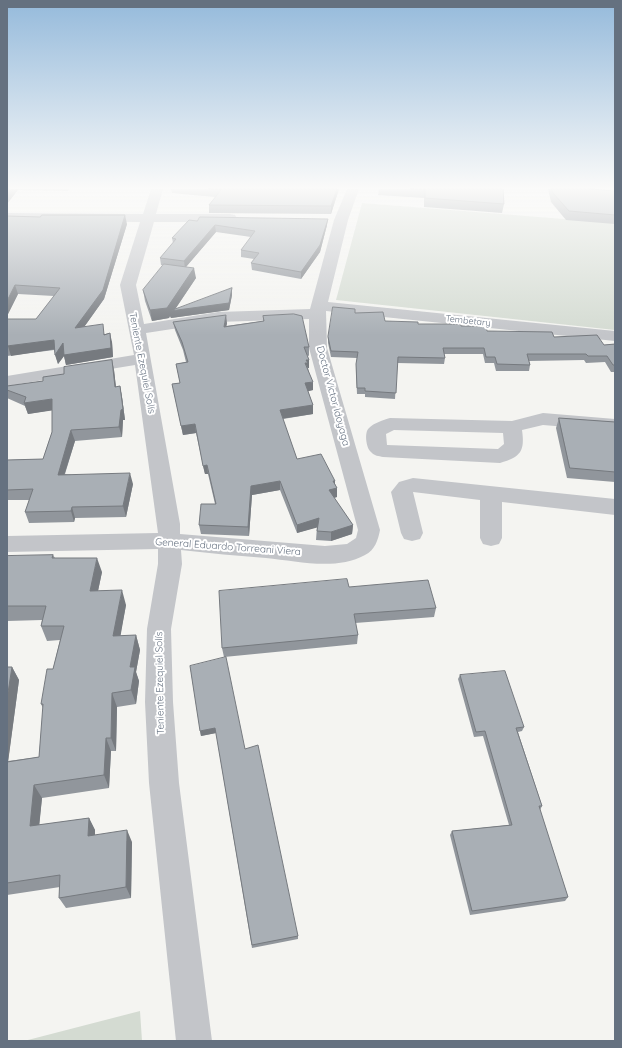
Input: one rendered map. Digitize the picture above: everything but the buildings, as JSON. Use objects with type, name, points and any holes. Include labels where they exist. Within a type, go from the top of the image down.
[{"type":"street","name":"Teniente Ezequiel Solís","points":[[143,238],[128,285],[143,359],[169,524],[170,564],[159,629],[159,702],[164,783],[194,1041]]},
{"type":"street","name":"Doctor Victor Idoyaga","points":[[332,238],[319,310],[318,348],[369,530],[365,543],[352,551]]},
{"type":"street","name":"Tembetary","points":[[137,330],[218,317],[319,310],[615,336]]},
{"type":"street","points":[[7,381],[143,359]]},
{"type":"street","points":[[512,427],[514,445],[509,452],[500,456],[390,452],[378,448],[376,438],[376,432],[390,424],[512,427],[543,419],[615,425]]},
{"type":"street","points":[[344,439],[376,438]]},
{"type":"street","points":[[412,533],[402,492],[406,487],[413,485],[615,507]]},
{"type":"street","points":[[491,494],[491,538]]},
{"type":"street","name":"General Eduardo Torreani Viera","points":[[7,544],[170,541],[325,555],[352,551]]},
{"type":"shaded area","points":[[353,238],[615,238],[615,330],[336,300]]},
{"type":"shaded area","points":[[140,1011],[142,1041],[24,1041]]}]
